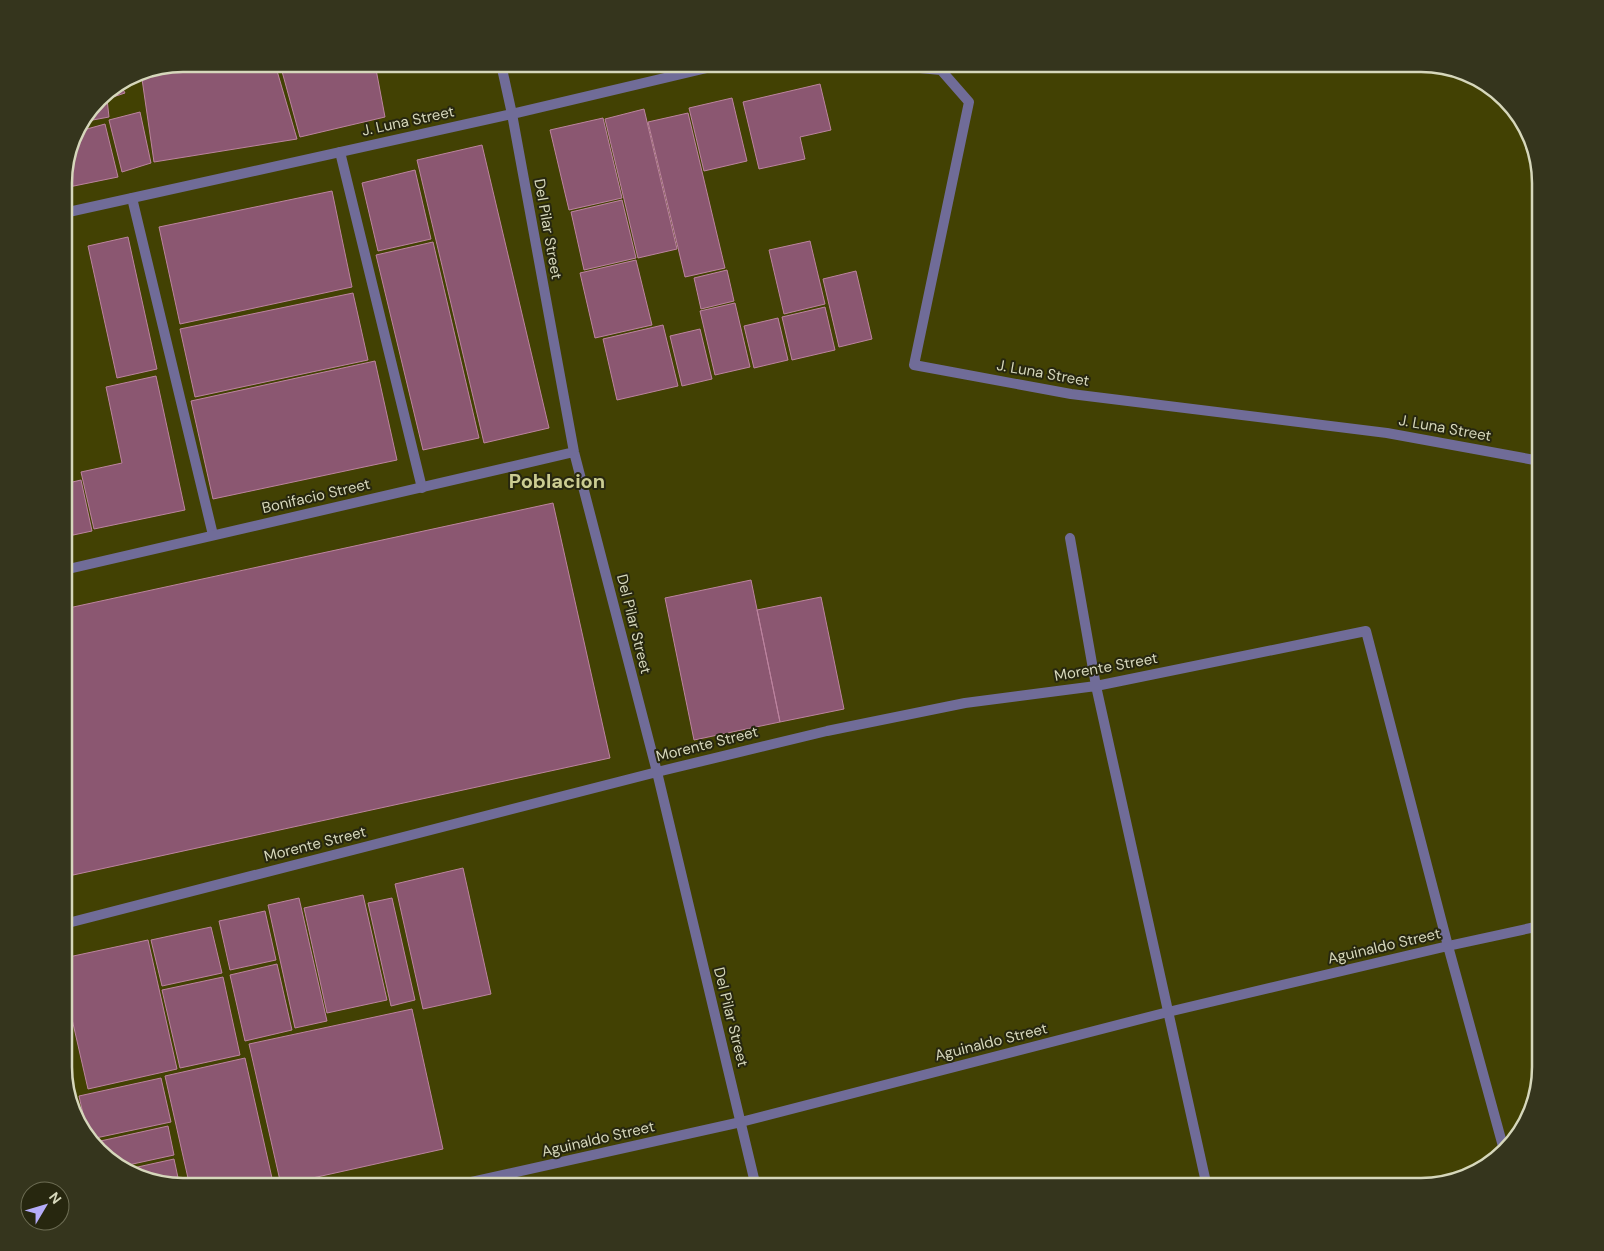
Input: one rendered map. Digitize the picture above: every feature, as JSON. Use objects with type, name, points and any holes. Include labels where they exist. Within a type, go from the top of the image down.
[{"type":"street","name":"Del Pilar Street","points":[[503,73],[574,452],[657,772],[754,1178]]},
{"type":"street","name":"J. Luna Street","points":[[73,210],[512,114],[686,73]]},
{"type":"street","name":"J. Luna Street","points":[[947,73],[969,102],[914,364],[1070,394],[1387,433],[1532,460]]},
{"type":"street","points":[[340,152],[422,488]]},
{"type":"street","points":[[132,198],[213,535]]},
{"type":"street","name":"Bonifacio Street","points":[[73,568],[574,452]]},
{"type":"street","points":[[1070,538],[1096,686],[1205,1178]]},
{"type":"street","name":"Morente Street","points":[[73,922],[657,772],[827,731],[948,706],[1096,686],[1366,631],[1448,946]]},
{"type":"street","name":"Aguinaldo Street","points":[[489,1178],[741,1122],[1168,1012],[1532,928]]},
{"type":"street","points":[[1448,946],[1502,1143]]},
{"type":"building","points":[[169,73],[278,73],[297,139],[154,162],[142,80]]},
{"type":"building","points":[[282,73],[377,73],[385,117],[300,137]]},
{"type":"building","points":[[820,84],[831,130],[800,137],[805,159],[759,169],[743,102]]},
{"type":"building","points":[[123,90],[125,93],[115,96]]},
{"type":"building","points":[[732,98],[747,161],[704,171],[689,108]]},
{"type":"building","points":[[107,103],[109,117],[92,120]]},
{"type":"building","points":[[644,109],[677,249],[638,258],[605,119]]},
{"type":"building","points":[[140,112],[151,163],[122,172],[109,120]]},
{"type":"building","points":[[688,113],[725,268],[685,277],[648,122]]},
{"type":"building","points":[[603,118],[622,198],[569,210],[550,130]]},
{"type":"building","points":[[105,124],[118,177],[73,186],[73,169],[76,154],[87,129]]},
{"type":"building","points":[[482,145],[549,428],[484,443],[417,160]]},
{"type":"building","points":[[415,170],[431,239],[378,251],[362,183]]},
{"type":"building","points":[[332,191],[352,287],[180,324],[159,227]]},
{"type":"building","points":[[622,200],[636,258],[584,270],[571,212]]},
{"type":"building","points":[[128,237],[157,369],[117,378],[88,246]]},
{"type":"building","points":[[810,241],[825,304],[784,314],[769,250]]},
{"type":"building","points":[[433,242],[479,438],[423,450],[376,255]]},
{"type":"building","points":[[636,260],[652,325],[595,338],[580,273]]},
{"type":"building","points":[[727,270],[734,301],[701,309],[694,278]]},
{"type":"building","points":[[856,271],[872,339],[839,347],[823,279]]},
{"type":"building","points":[[353,293],[368,360],[195,397],[180,329]]},
{"type":"building","points":[[735,303],[750,367],[715,375],[700,311]]},
{"type":"building","points":[[825,307],[835,350],[792,360],[782,317]]},
{"type":"building","points":[[778,318],[788,360],[754,368],[744,326]]},
{"type":"building","points":[[663,325],[678,386],[617,400],[603,339]]},
{"type":"building","points":[[700,329],[712,379],[682,386],[670,336]]},
{"type":"building","points":[[375,361],[397,460],[213,499],[191,401]]},
{"type":"building","points":[[156,376],[185,510],[94,529],[81,472],[122,463],[106,387]]},
{"type":"building","points":[[81,480],[92,531],[73,535],[73,482]]},
{"type":"building","points":[[553,503],[610,758],[73,875],[73,607]]},
{"type":"building","points":[[751,580],[780,722],[694,740],[665,598]]},
{"type":"building","points":[[821,597],[844,709],[780,722],[757,610]]},
{"type":"building","points":[[463,868],[491,994],[423,1009],[395,884]]},
{"type":"building","points":[[363,895],[387,1000],[327,1013],[304,908]]},
{"type":"building","points":[[299,898],[327,1021],[295,1028],[268,905]]},
{"type":"building","points":[[392,898],[415,1000],[391,1006],[368,903]]},
{"type":"building","points":[[265,911],[276,960],[230,970],[219,921]]},
{"type":"building","points":[[211,927],[222,973],[162,986],[151,940]]},
{"type":"building","points":[[148,940],[177,1069],[88,1089],[73,1023],[73,956]]},
{"type":"building","points":[[277,964],[292,1030],[245,1041],[230,975]]},
{"type":"building","points":[[223,977],[240,1055],[180,1068],[162,990]]},
{"type":"building","points":[[412,1009],[443,1149],[312,1178],[279,1178],[249,1044]]},
{"type":"building","points":[[245,1058],[272,1178],[188,1178],[165,1076]]},
{"type":"building","points":[[161,1078],[171,1122],[97,1138],[84,1117],[79,1096]]},
{"type":"building","points":[[168,1126],[174,1155],[130,1165],[116,1156],[100,1141]]},
{"type":"building","points":[[174,1159],[178,1178],[154,1175],[135,1168]]},
{"type":"district","name":"Poblacion","points":[[557,481]]}]
